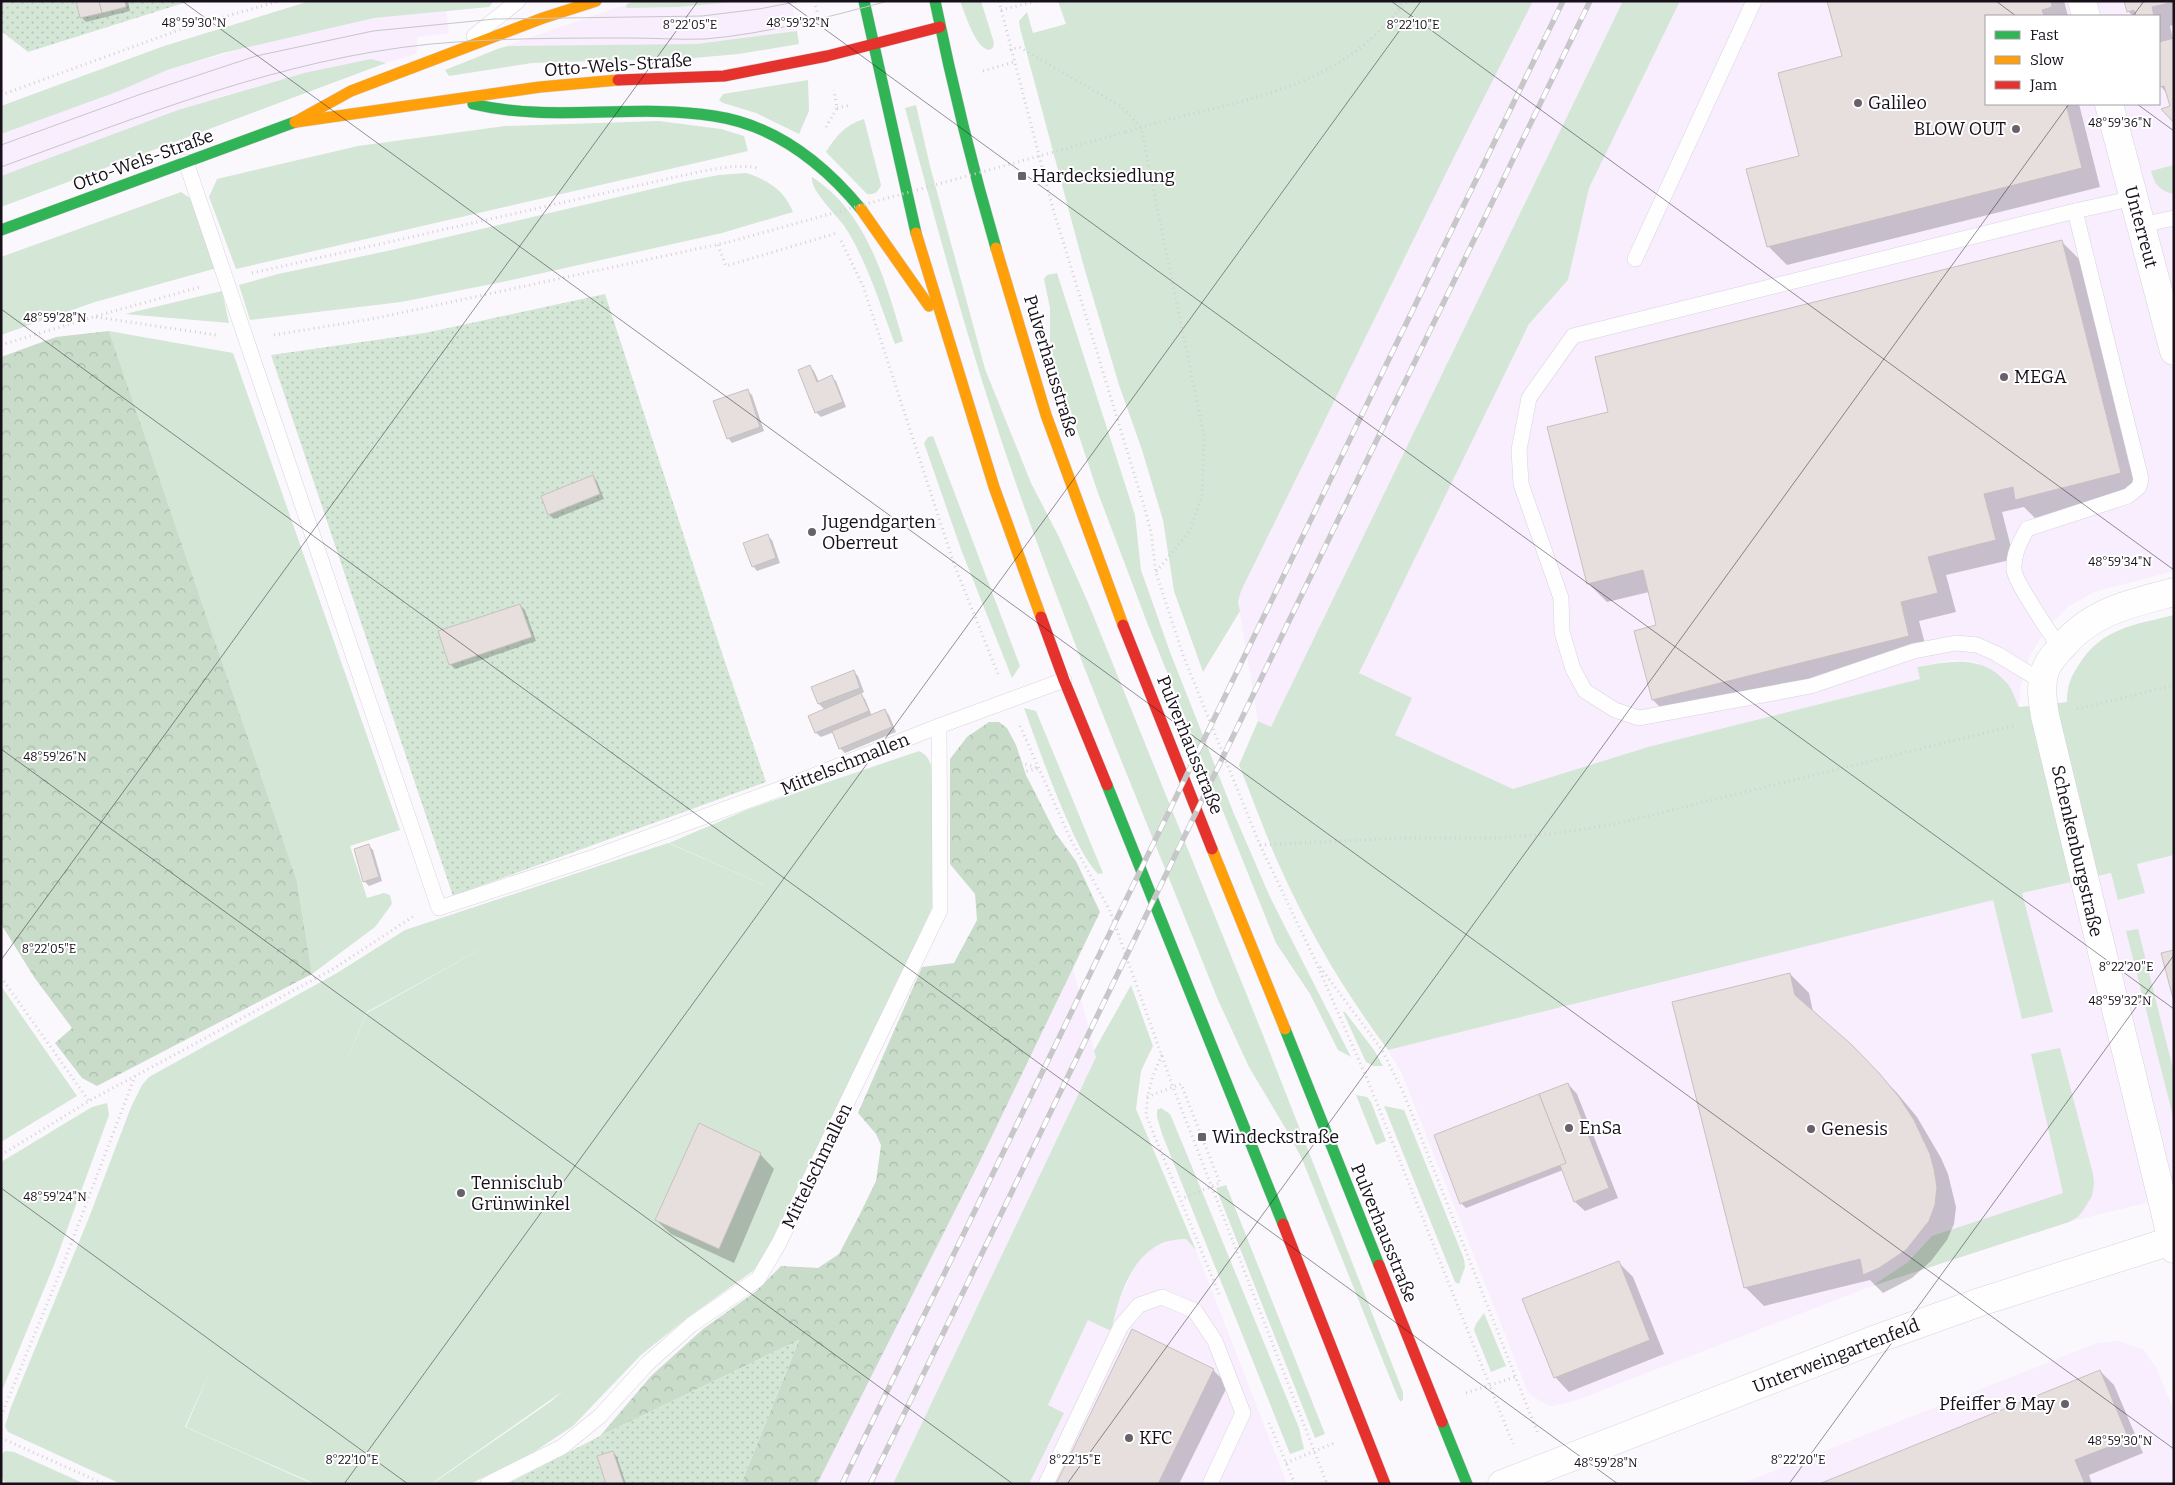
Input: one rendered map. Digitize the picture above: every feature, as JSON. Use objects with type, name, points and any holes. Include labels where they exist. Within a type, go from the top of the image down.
[{"type":"main road","name":"Otto-Wels-Straße","points":[[1,230],[296,122],[351,92],[543,18],[596,1]]},
{"type":"main road","points":[[864,1],[872,45],[918,242],[994,486],[1064,680],[1248,1134],[1385,1484]]},
{"type":"main road","name":"Pulverhausstraße","points":[[935,1],[978,190],[1046,415],[1088,535],[1294,1055],[1467,1484]]},
{"type":"main road","name":"Otto-Wels-Straße","points":[[296,122],[460,100],[540,87],[628,79],[724,76],[794,64],[940,27]]},
{"type":"main road","points":[[460,100],[495,110],[531,114],[646,112],[697,114],[724,118],[760,129],[809,155],[835,177],[865,211],[944,328]]},
{"type":"street","points":[[2082,1],[2086,15]]},
{"type":"street","name":"Unterreut","points":[[2109,105],[2174,351]]},
{"type":"street","name":"Schenkenburgstraße","points":[[2173,1243],[2045,716],[2042,690],[2044,674],[2051,660],[2069,638],[2087,622],[2116,607],[2174,592]]},
{"type":"street","name":"Unterweingartenfeld","points":[[1514,1479],[1880,1338],[1980,1302],[2173,1243]]},
{"type":"lane","points":[[447,56],[518,1]]},
{"type":"lane","points":[[1635,259],[1754,1]]},
{"type":"lane","points":[[186,162],[439,908]]},
{"type":"lane","points":[[2043,682],[1997,654],[1977,645],[1956,643],[1914,651],[1811,686],[1639,718],[1615,710],[1585,692],[1573,668],[1562,632],[1561,598],[1521,484],[1519,450],[1529,398],[1573,336],[2134,198]]},
{"type":"lane","points":[[2060,648],[2027,596],[2014,571],[2017,548],[2028,529],[2128,496],[2139,488],[2141,479],[2075,211]]},
{"type":"lane","points":[[2141,225],[2174,218]]},
{"type":"lane","name":"Mittelschmallen","points":[[439,908],[594,857],[762,796],[939,731],[1064,680]]},
{"type":"lane","name":"Mittelschmallen","points":[[488,1484],[562,1447],[600,1416],[648,1363],[691,1325],[758,1278],[779,1243],[940,910],[939,731]]},
{"type":"lane","points":[[1046,1484],[1121,1326],[1139,1305],[1162,1297],[1194,1311],[1215,1341],[1243,1413],[1210,1484]]},
{"type":"path","points":[[1,86],[2,95],[179,30],[279,1]]},
{"type":"path","points":[[999,1],[1010,50],[1072,276],[1126,444],[1151,532],[1156,573],[1183,655],[1260,845],[1315,960],[1372,1090],[1489,1385],[1514,1479]]},
{"type":"path","points":[[1001,10],[1037,1]]},
{"type":"path","points":[[1399,11],[1402,1]]},
{"type":"path","points":[[92,317],[247,339],[377,318],[718,245],[1252,99],[1311,78],[1364,47],[1408,1]]},
{"type":"path","points":[[1010,50],[1019,47],[1122,107],[1141,128],[1204,436],[1202,496],[1189,532],[1156,573]]},
{"type":"path","points":[[1,345],[227,279],[680,176],[727,167],[747,166],[760,168]]},
{"type":"path","points":[[819,211],[828,222]]},
{"type":"path","points":[[833,228],[863,286],[948,547],[1009,702],[1070,838],[1110,911],[1210,1186],[1327,1484]]},
{"type":"path","points":[[718,245],[726,266],[837,233]]},
{"type":"path","points":[[1260,845],[1400,838],[1498,838],[1550,834],[1611,825],[1982,735],[2045,716],[2174,685]]},
{"type":"path","points":[[939,731],[997,757],[1039,768]]},
{"type":"path","points":[[940,823],[959,802],[984,784],[1039,768]]},
{"type":"path","points":[[1,1155],[89,1101],[333,969],[413,916],[439,908]]},
{"type":"path","points":[[1315,960],[1382,1050],[1404,1094],[1550,1464]]},
{"type":"path","points":[[1,977],[89,1101]]},
{"type":"path","points":[[1162,1054],[1154,1072],[1147,1098],[1146,1115],[1220,1298]]},
{"type":"path","points":[[1,1416],[61,1270],[135,1076]]},
{"type":"path","points":[[1147,1098],[1181,1084],[1220,1183],[1181,1199]]},
{"type":"path","points":[[1435,1404],[1515,1377]]},
{"type":"path","points":[[1266,1415],[1294,1484]]},
{"type":"path","points":[[1286,1463],[1365,1431]]},
{"type":"path","points":[[1,1438],[104,1484]]},
{"type":"shaded area","points":[[745,1],[791,1],[797,31],[696,44],[500,48],[627,4],[627,8],[678,7]]},
{"type":"shaded area","points":[[1533,1],[1623,1],[1271,728],[1258,721],[1238,602],[1241,591],[1456,153]]},
{"type":"shaded area","points":[[1680,1],[2174,1],[2174,571],[2094,592],[2069,606],[2047,628],[2029,657],[2020,689],[2019,707],[2008,684],[1976,662],[1954,660],[1917,667],[1920,679],[1648,747],[1513,789],[1395,735],[1358,673],[1529,324],[1568,280],[1589,188]]},
{"type":"shaded area","points":[[446,11],[449,33],[417,37],[417,54],[386,63],[304,73],[233,93],[178,110],[1,176],[1,134],[167,70],[267,42],[374,18]]},
{"type":"shaded area","points":[[2174,855],[2174,1196],[2069,1222],[1872,1286],[1574,1401],[1553,1406],[1547,1405],[1532,1396],[1527,1390],[1402,1074],[1388,1050],[1993,899],[2111,873],[2119,900],[2145,893],[2137,864]]},
{"type":"shaded area","points":[[1073,968],[1096,1057],[893,1484],[817,1484],[979,1163]]},
{"type":"shaded area","points":[[1175,1239],[1186,1239],[1196,1250],[1287,1484],[1029,1484],[1064,1413],[1048,1405],[1088,1320],[1111,1331],[1117,1306],[1135,1265],[1149,1250]]},
{"type":"shaded area","points":[[2119,1341],[2144,1350],[2157,1369],[2174,1411],[2174,1484],[1741,1484],[2097,1343]]},
{"type":"green space","points":[[1,1],[190,1],[28,52],[1,31]]},
{"type":"green space","points":[[310,1],[494,1],[489,7],[374,18],[223,53],[167,70],[119,91],[1,134],[1,106],[164,46]]},
{"type":"green space","points":[[635,1],[745,1],[678,7],[626,8],[627,4]]},
{"type":"green space","points":[[960,1],[981,1],[994,43],[993,48],[989,50],[979,43],[971,29]]},
{"type":"green space","points":[[1058,1],[1533,1],[1456,153],[1241,591],[1238,602],[1240,611],[1203,672],[1174,591],[1163,520],[1142,450],[1119,385],[1084,267],[1020,28],[1019,21],[1027,12],[1033,33],[1066,24]]},
{"type":"green space","points":[[1623,1],[1680,1],[1589,188],[1568,280],[1529,324],[1359,673],[1412,698],[1395,735],[1513,789],[1648,747],[1920,679],[1917,667],[1929,665],[1965,662],[1987,667],[2007,683],[2019,707],[2067,702],[2068,687],[2073,675],[2087,653],[2097,643],[2120,630],[2174,615],[2174,855],[2137,864],[2145,893],[2118,900],[2111,873],[2022,893],[2053,1012],[2022,1019],[1993,900],[1388,1050],[1357,1007],[1329,962],[1303,915],[1275,855],[1239,765],[1258,721],[1271,727]]},
{"type":"green space","points":[[797,31],[799,44],[739,54],[693,58],[532,63],[449,76],[445,70],[509,46],[696,44]]},
{"type":"green space","points":[[371,59],[386,63],[1,207],[1,176],[178,110],[304,73]]},
{"type":"green space","points":[[808,80],[809,111],[799,134],[756,113],[723,103],[719,100],[723,94]]},
{"type":"green space","points":[[916,105],[930,166],[985,369],[1031,483],[1059,537],[1089,605],[1261,1030],[1403,1392],[1401,1402],[1302,1159],[1249,1067],[1218,1000],[1043,559],[991,409],[946,259],[905,108]]},
{"type":"green space","points":[[864,119],[881,185],[872,194],[867,194],[826,152],[842,132],[852,124]]},
{"type":"green space","points":[[659,121],[721,129],[744,136],[748,151],[236,269],[209,197],[217,179],[358,146],[505,126]]},
{"type":"green space","points":[[2174,165],[2174,194],[2159,187],[2151,171]]},
{"type":"green space","points":[[746,173],[774,187],[785,198],[793,212],[722,233],[507,281],[401,302],[250,320],[239,285],[278,274],[392,250],[682,182],[719,175]]},
{"type":"green space","points":[[812,177],[831,192],[847,209],[872,250],[889,295],[903,341],[895,344],[860,255],[845,227],[819,196]]},
{"type":"green space","points":[[181,192],[190,198],[217,268],[95,302],[1,335],[1,257]]},
{"type":"green space","points":[[1057,273],[1135,515],[1141,570],[1170,652],[1234,814],[1270,897],[1351,1057],[1338,1050],[1310,994],[1276,943],[1148,625],[1098,493],[1053,358],[1050,340],[1050,308],[1044,279],[1047,275]]},
{"type":"green space","points":[[222,291],[229,323],[125,314]]},
{"type":"green space","points":[[605,294],[766,782],[453,896],[271,355],[425,333]]},
{"type":"green space","points":[[109,331],[233,353],[400,830],[350,846],[367,898],[384,893],[390,895],[392,904],[375,927],[312,974],[297,881]]},
{"type":"green space","points":[[109,331],[297,881],[312,974],[97,1086],[82,1078],[55,1043],[72,1028],[34,977],[1,924],[1,357],[56,337]]},
{"type":"green space","points":[[933,436],[1020,666],[1012,678],[962,552],[924,443],[928,437]]},
{"type":"green space","points":[[1024,708],[1036,711],[1103,873],[1098,874],[1093,869],[1075,837],[1051,781]]},
{"type":"green space","points":[[989,722],[999,722],[1007,728],[1016,745],[1026,775],[1056,834],[1076,861],[1100,912],[979,1163],[817,1484],[741,1484],[799,1340],[600,1436],[651,1376],[703,1329],[755,1292],[781,1266],[818,1268],[839,1254],[876,1181],[881,1145],[876,1134],[858,1113],[922,967],[954,963],[977,920],[975,894],[950,864],[950,759],[967,737]]},
{"type":"green space","name":"Tennisclub Grünwinkel","points":[[919,751],[923,753],[931,765],[933,778],[932,908],[775,1242],[753,1271],[687,1318],[641,1355],[573,1426],[534,1452],[470,1484],[432,1484],[563,1391],[431,1484],[315,1484],[186,1427],[210,1371],[185,1427],[313,1484],[121,1484],[8,1432],[5,1426],[11,1407],[90,1215],[131,1107],[142,1085],[149,1077],[337,973],[405,930],[668,843],[818,909],[669,843],[749,809]],"holes":[[[499,939],[367,1013],[340,1075],[367,1012]]]},
{"type":"green space","points":[[2138,929],[2174,1073],[2174,1120],[2126,931]]},
{"type":"green space","points":[[1131,985],[1153,1046],[1141,1071],[1136,1109],[1196,1250],[1186,1239],[1169,1241],[1154,1247],[1133,1270],[1119,1300],[1111,1331],[1088,1320],[1048,1405],[1064,1413],[1029,1484],[893,1484],[1096,1057],[1094,1051]]},
{"type":"green space","points":[[1,986],[77,1096],[1,1142]]},
{"type":"green space","points":[[1343,1012],[1345,1012],[1374,1050],[1383,1066],[1373,1066],[1366,1062]]},
{"type":"green space","points":[[2060,1048],[2093,1174],[2092,1196],[2078,1217],[2069,1222],[1872,1286],[1907,1263],[1932,1236],[2063,1193],[2031,1054]]},
{"type":"green space","points":[[1356,1095],[1367,1097],[1371,1102],[1386,1141],[1376,1145]]},
{"type":"green space","points":[[107,1103],[109,1115],[54,1265],[1,1393],[1,1162],[92,1107]]},
{"type":"green space","points":[[1384,1106],[1404,1110],[1464,1259],[1465,1267],[1459,1284],[1455,1282]]},
{"type":"green space","points":[[1161,1108],[1170,1114],[1299,1428],[1304,1449],[1290,1454],[1162,1134],[1157,1117],[1157,1110]]},
{"type":"green space","points":[[1226,1185],[1325,1434],[1315,1438],[1216,1188]]},
{"type":"green space","points":[[1484,1313],[1506,1366],[1491,1372],[1474,1330]]},
{"type":"green space","points":[[799,1340],[741,1484],[507,1484],[600,1436]]},
{"type":"green space","points":[[6,1451],[14,1452],[85,1484],[6,1484],[1,1476],[1,1454]]},
{"type":"building","points":[[76,1],[99,1],[102,13],[80,18]]},
{"type":"building","points":[[99,1],[125,1],[126,7],[102,13]]},
{"type":"building","points":[[1827,1],[2051,1],[2052,7],[2042,10],[2044,15],[1985,15],[1985,105],[2066,105],[2082,168],[1767,247],[1746,169],[1799,156],[1778,73],[1842,56]]},
{"type":"building","points":[[2124,1],[2174,1],[2152,7],[2154,15],[2136,15],[2134,10],[2127,12]]},
{"type":"building","points":[[2174,38],[2174,123],[2161,109],[2170,106],[2164,86],[2160,87],[2160,42]]},
{"type":"building","points":[[2062,240],[2121,473],[2015,500],[2013,487],[1984,494],[1996,540],[1928,557],[1938,593],[1901,602],[1909,636],[1652,700],[1634,631],[1656,625],[1643,570],[1587,584],[1547,427],[1608,412],[1595,357]]},
{"type":"building","points":[[810,365],[817,382],[832,375],[843,402],[815,413],[798,370]]},
{"type":"building","points":[[748,389],[760,427],[727,439],[713,401]]},
{"type":"building","points":[[593,475],[600,494],[548,515],[541,496]]},
{"type":"building","points":[[768,534],[776,558],[752,567],[743,543]]},
{"type":"building","points":[[520,604],[532,637],[449,665],[438,631]]},
{"type":"building","points":[[854,670],[860,688],[818,704],[811,687]]},
{"type":"building","points":[[861,693],[869,711],[815,733],[808,716]]},
{"type":"building","points":[[885,709],[892,727],[839,749],[832,731]]},
{"type":"building","points":[[369,844],[379,877],[363,882],[354,849]]},
{"type":"building","points":[[2174,950],[2174,1002],[2161,953]]},
{"type":"building","name":"Genesis","points":[[1790,973],[1795,995],[1852,1045],[1879,1073],[1899,1097],[1914,1120],[1930,1154],[1934,1169],[1937,1187],[1935,1205],[1929,1221],[1906,1250],[1879,1268],[1863,1275],[1860,1259],[1744,1288],[1672,1002]]},
{"type":"building","name":"EnSa","points":[[1568,1083],[1609,1188],[1574,1202],[1560,1165],[1566,1163],[1539,1094]]},
{"type":"building","points":[[1539,1094],[1566,1163],[1460,1204],[1434,1135]]},
{"type":"building","points":[[699,1123],[761,1153],[719,1249],[655,1220]]},
{"type":"building","points":[[1619,1261],[1650,1340],[1554,1378],[1522,1299]]},
{"type":"building","name":"KFC","points":[[1132,1329],[1214,1369],[1158,1484],[1056,1484]]},
{"type":"building","name":"Pfeiffer & May","points":[[2100,1370],[2129,1439],[2075,1460],[2085,1484],[1819,1484]]},
{"type":"building","points":[[613,1451],[624,1484],[606,1484],[597,1456]]},
{"type":"tram line","points":[[1,145],[141,94],[256,56],[373,31],[495,19],[702,16],[759,9],[800,1]]},
{"type":"tram line","points":[[1,167],[106,128],[212,92],[320,62],[375,52],[456,42],[556,38],[705,39],[728,37],[820,19],[888,1]]},
{"type":"railway","points":[[842,1484],[1563,1]]},
{"type":"railway","points":[[870,1484],[1590,1]]},
{"type":"traffic: fast","points":[[864,1],[916,233]]},
{"type":"traffic: fast","points":[[935,1],[963,125],[996,248]]},
{"type":"traffic: fast","points":[[473,104],[533,112],[654,111],[714,116],[736,121],[777,137],[796,149],[831,176],[861,209]]},
{"type":"traffic: fast","points":[[1,230],[295,122]]},
{"type":"traffic: fast","points":[[1107,785],[1283,1224]]},
{"type":"traffic: fast","points":[[1285,1029],[1379,1265]]},
{"type":"traffic: fast","points":[[1442,1422],[1467,1484]]},
{"type":"traffic: slow","points":[[295,122],[351,91],[543,18],[596,1]]},
{"type":"traffic: slow","points":[[296,122],[540,87],[618,80]]},
{"type":"traffic: slow","points":[[861,209],[929,306]]},
{"type":"traffic: slow","points":[[916,233],[994,487],[1041,617]]},
{"type":"traffic: slow","points":[[996,248],[1046,415],[1123,625]]},
{"type":"traffic: slow","points":[[1212,849],[1285,1029]]},
{"type":"traffic: jam","points":[[618,80],[724,76],[827,56],[940,27]]},
{"type":"traffic: jam","points":[[1041,617],[1064,680],[1107,785]]},
{"type":"traffic: jam","points":[[1123,625],[1212,849]]},
{"type":"traffic: jam","points":[[1283,1224],[1385,1484]]},
{"type":"traffic: jam","points":[[1379,1265],[1442,1422]]},
{"type":"place","name":"Galileo","points":[[1858,103]]},
{"type":"place","name":"BLOW OUT","points":[[2016,129]]},
{"type":"place","name":"Hardecksiedlung","points":[[1022,176]]},
{"type":"place","name":"MEGA","points":[[2004,377]]},
{"type":"place","name":"Jugendgarten Oberreut","points":[[812,532]]},
{"type":"place","name":"EnSa","points":[[1569,1128]]},
{"type":"place","name":"Genesis","points":[[1811,1129]]},
{"type":"place","name":"Windeckstraße","points":[[1202,1137]]},
{"type":"place","name":"Tennisclub Grünwinkel","points":[[461,1193]]},
{"type":"place","name":"Pfeiffer & May","points":[[2065,1404]]},
{"type":"place","name":"KFC","points":[[1129,1438]]}]
